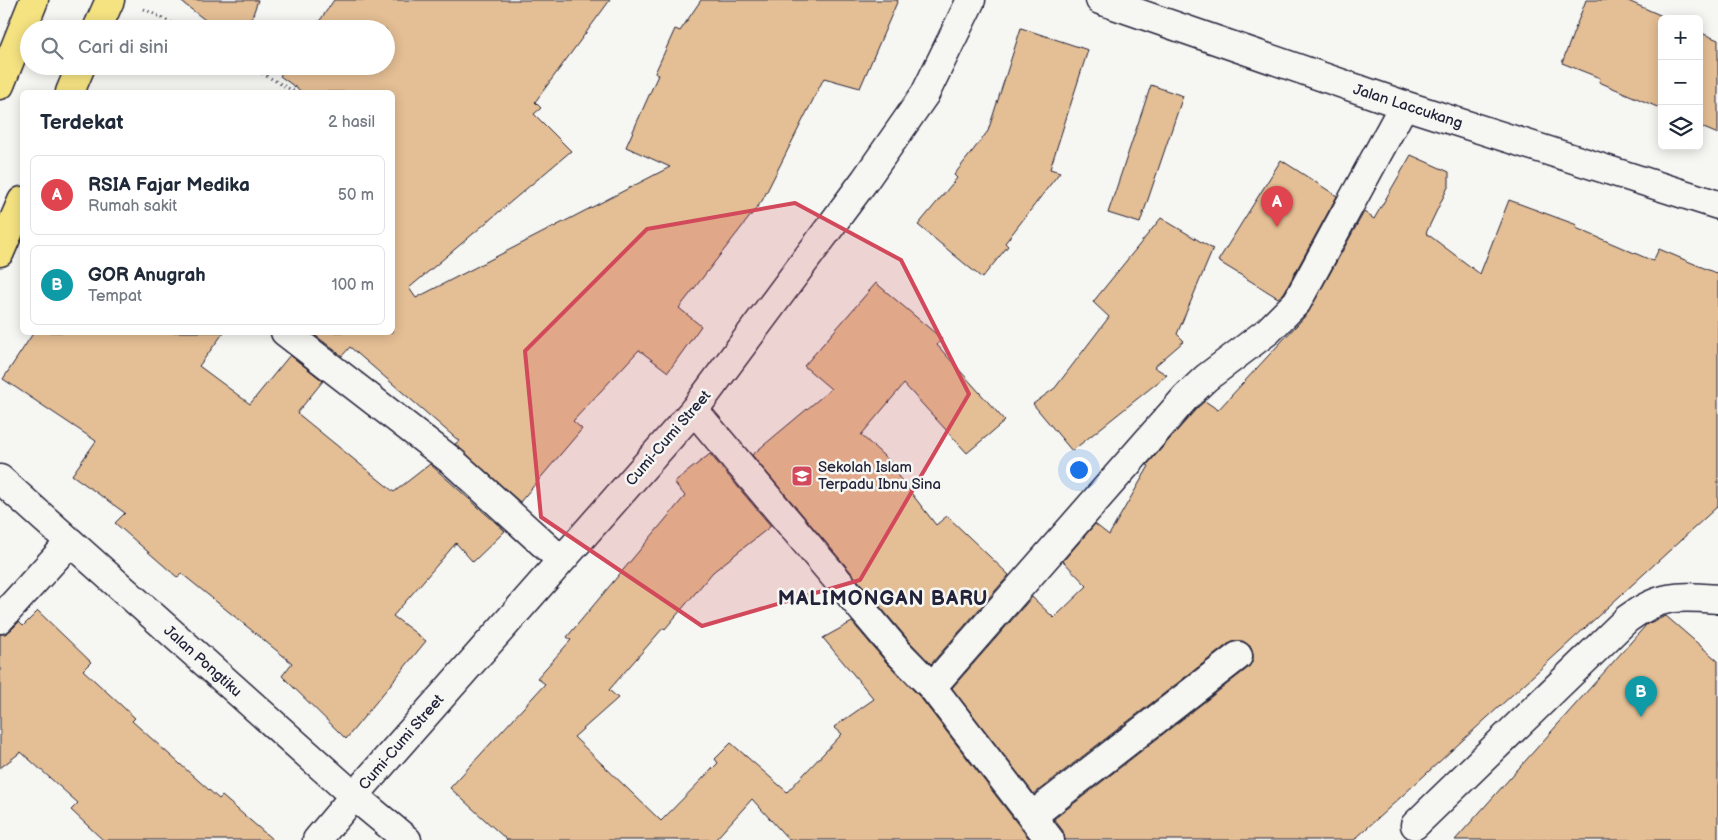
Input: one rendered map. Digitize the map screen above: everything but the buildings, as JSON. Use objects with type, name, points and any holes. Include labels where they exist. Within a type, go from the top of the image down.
[{"type":"highway","points":[[26,20],[34,0]]},
{"type":"highway","points":[[101,20],[110,0]]},
{"type":"highway","points":[[0,85],[20,35]]},
{"type":"highway","points":[[71,90],[77,75]]},
{"type":"highway","points":[[0,252],[20,206]]},
{"type":"street","name":"Cumi-Cumi Street","points":[[317,840],[694,410],[865,180],[926,94],[971,0]]},
{"type":"street","name":"Jalan Laccukang","points":[[1100,0],[1404,105],[1718,205]]},
{"type":"street","points":[[932,687],[1186,397],[1206,378],[1268,331],[1297,302],[1404,105]]},
{"type":"street","points":[[289,335],[453,462],[561,560]]},
{"type":"street","points":[[694,410],[898,652],[932,687],[1050,840]]},
{"type":"street","name":"Jalan Pongtiku","points":[[0,479],[354,796],[407,840]]},
{"type":"street","points":[[0,619],[70,542]]},
{"type":"street","points":[[1416,825],[1627,619],[1643,607],[1663,599],[1688,597],[1718,599]]},
{"type":"street","points":[[1032,816],[1238,656]]},
{"type":"path","points":[[142,8],[166,20]]},
{"type":"path","points":[[265,75],[291,90]]},
{"type":"highlighted area","points":[[795,203],[901,260],[969,394],[860,580],[702,626],[541,517],[525,351],[647,229]]},
{"type":"place","name":"RSIA Fajar Medika","points":[[1277,227]]},
{"type":"place","name":"Sekolah Islam Terpadu Ibnu Sina","points":[[802,476]]},
{"type":"place","name":"GOR Anugrah","points":[[1641,717]]},
{"type":"district","name":"MALIMONGAN BARU","points":[[883,598]]}]
